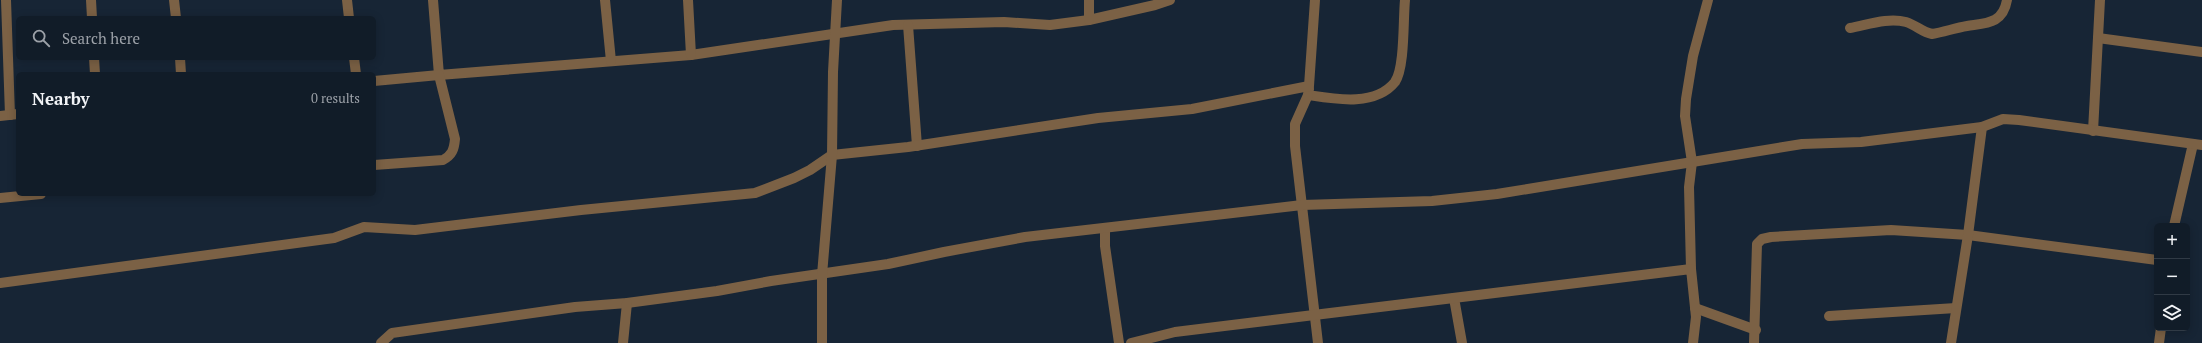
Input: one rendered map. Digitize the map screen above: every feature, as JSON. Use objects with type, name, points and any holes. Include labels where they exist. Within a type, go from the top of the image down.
[{"type":"street","points":[[6,0],[4,36],[9,115]]},
{"type":"street","points":[[91,0],[92,16]]},
{"type":"street","points":[[174,0],[176,16]]},
{"type":"street","points":[[347,0],[349,16]]},
{"type":"street","points":[[376,165],[443,160],[451,156],[454,148],[455,139],[439,75],[433,0]]},
{"type":"street","points":[[605,0],[611,61]]},
{"type":"street","points":[[688,0],[691,55]]},
{"type":"street","points":[[822,343],[822,275],[832,154],[833,72],[837,0]]},
{"type":"street","points":[[1089,20],[1090,0]]},
{"type":"street","points":[[376,81],[691,55],[908,25],[1004,22],[1050,25],[1089,20],[1155,5],[1170,0]]},
{"type":"street","points":[[1314,0],[1308,91],[1295,124],[1295,146],[1318,343]]},
{"type":"street","points":[[0,284],[334,238],[364,227],[415,230],[581,210],[755,193],[794,178],[810,170],[832,154],[917,146],[1098,118],[1192,109],[1308,91],[1341,99],[1366,99],[1384,90],[1395,82],[1402,52],[1405,0]]},
{"type":"street","points":[[1693,343],[1696,317],[1692,269],[1689,187],[1692,162],[1685,116],[1686,99],[1693,56],[1708,0]]},
{"type":"street","points":[[1850,28],[1898,21],[1914,25],[1923,32],[1932,34],[1986,25],[1995,21],[2004,12],[2007,0]]},
{"type":"street","points":[[2093,131],[2100,0]]},
{"type":"street","points":[[908,25],[917,146]]},
{"type":"street","points":[[2098,38],[2202,52]]},
{"type":"street","points":[[94,60],[95,72]]},
{"type":"street","points":[[180,60],[181,72]]},
{"type":"street","points":[[354,60],[356,72]]},
{"type":"street","points":[[381,343],[392,333],[575,307],[627,303],[822,275],[1025,238],[1302,204],[1432,201],[1497,194],[1802,144],[1861,142],[1982,127],[2002,119],[2198,145],[2175,223]]},
{"type":"street","points":[[1951,343],[1968,235],[1982,127]]},
{"type":"street","points":[[0,198],[20,196]]},
{"type":"street","points":[[1105,228],[1105,246],[1119,343]]},
{"type":"street","points":[[1754,343],[1756,330],[1757,244],[1762,239],[1771,237],[1891,230],[1968,235],[2154,260]]},
{"type":"street","points":[[1131,343],[1175,332],[1692,269]]},
{"type":"street","points":[[1454,298],[1462,343]]},
{"type":"street","points":[[623,343],[627,303]]},
{"type":"street","points":[[1695,308],[1756,330]]},
{"type":"street","points":[[1829,316],[1956,308]]},
{"type":"street","points":[[2159,343],[2161,331]]}]
